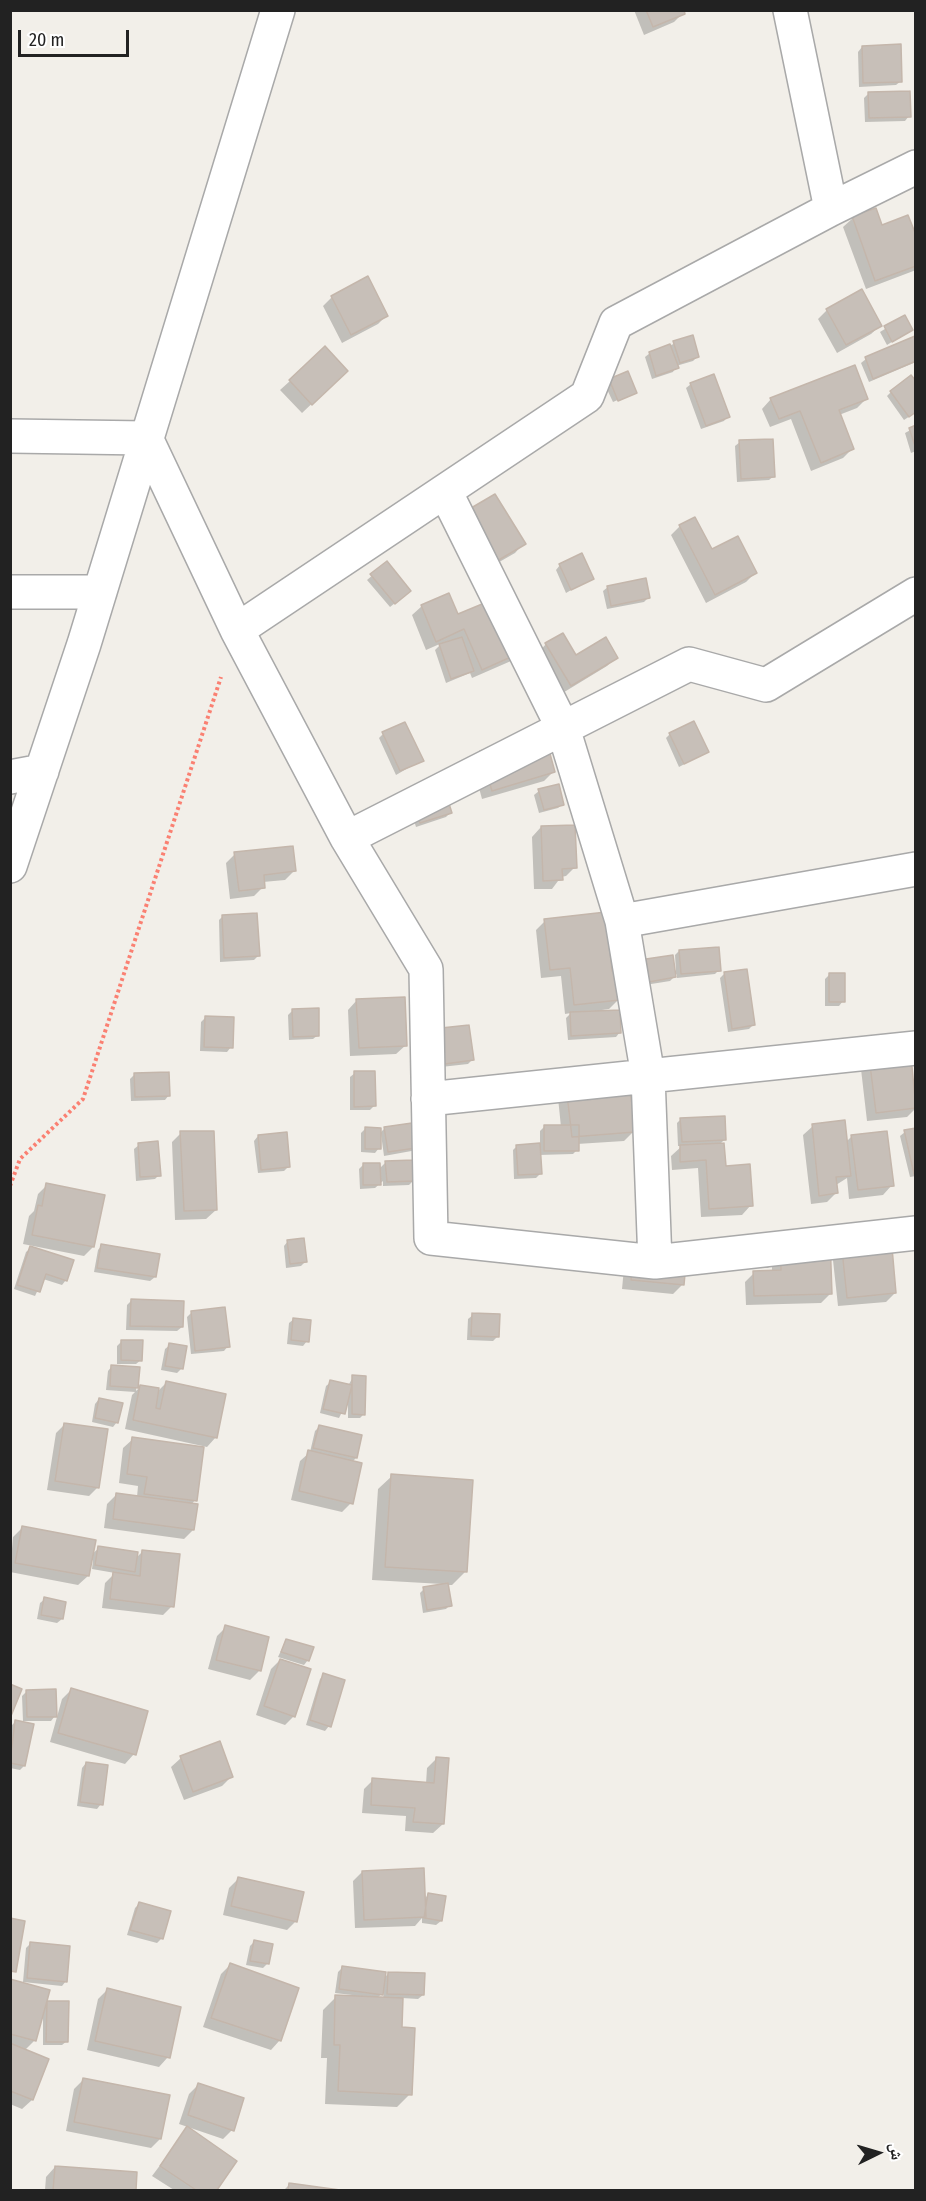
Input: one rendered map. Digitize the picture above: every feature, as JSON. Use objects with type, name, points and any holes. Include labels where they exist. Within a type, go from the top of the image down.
[{"type":"street","points":[[790,10],[831,208]]},
{"type":"street","points":[[10,866],[100,591],[270,14]]},
{"type":"street","points":[[237,630],[587,396],[616,323],[831,208],[915,167]]},
{"type":"street","points":[[10,436],[146,438]]},
{"type":"street","points":[[146,438],[237,630],[347,838],[426,969],[431,1238],[654,1262],[915,1233]]},
{"type":"street","points":[[446,491],[563,728],[622,921],[648,1076],[654,1262]]},
{"type":"street","points":[[10,591],[100,591]]},
{"type":"street","points":[[347,838],[688,664],[766,685],[915,594]]},
{"type":"street","points":[[10,777],[42,771]]},
{"type":"street","points":[[622,921],[915,869]]},
{"type":"street","points":[[429,1099],[915,1048]]},
{"type":"path","points":[[10,1186],[20,1159],[83,1099],[237,630]]},
{"type":"building","points":[[646,10],[684,10],[685,14],[653,27]]},
{"type":"building","points":[[901,44],[902,82],[863,83],[862,46]]},
{"type":"building","points":[[910,91],[911,117],[869,118],[868,92]]},
{"type":"building","points":[[876,208],[882,225],[908,215],[916,235],[916,266],[875,281],[852,216]]},
{"type":"building","points":[[368,276],[388,316],[351,335],[331,296]]},
{"type":"building","points":[[862,289],[882,326],[846,345],[826,309]]},
{"type":"building","points":[[905,315],[913,330],[892,342],[884,326]]},
{"type":"building","points":[[693,335],[699,357],[680,363],[673,341]]},
{"type":"building","points":[[915,336],[916,361],[873,379],[865,357]]},
{"type":"building","points":[[670,344],[679,368],[656,376],[649,352]]},
{"type":"building","points":[[325,346],[348,371],[312,405],[289,380]]},
{"type":"building","points":[[855,365],[868,399],[839,410],[854,449],[821,463],[800,411],[779,419],[770,398]]},
{"type":"building","points":[[628,371],[637,393],[618,401],[609,379]]},
{"type":"building","points":[[714,374],[730,417],[706,426],[690,383]]},
{"type":"building","points":[[911,375],[916,381],[916,412],[909,417],[890,391]]},
{"type":"building","points":[[916,425],[916,449],[909,428]]},
{"type":"building","points":[[773,439],[775,477],[741,479],[739,440]]},
{"type":"building","points":[[495,494],[526,544],[497,561],[466,511]]},
{"type":"building","points":[[695,517],[712,549],[738,536],[757,573],[715,595],[679,525]]},
{"type":"building","points":[[582,553],[594,579],[571,590],[559,564]]},
{"type":"building","points":[[387,561],[411,591],[395,604],[370,574]]},
{"type":"building","points":[[646,578],[650,598],[611,606],[607,586]]},
{"type":"building","points":[[449,593],[458,614],[499,597],[522,652],[482,670],[464,629],[436,642],[421,605]]},
{"type":"building","points":[[563,633],[576,655],[606,637],[618,658],[571,686],[545,643]]},
{"type":"building","points":[[462,637],[474,671],[451,679],[439,644]]},
{"type":"building","points":[[694,721],[709,752],[684,764],[669,733]]},
{"type":"building","points":[[405,722],[424,761],[400,771],[382,732]]},
{"type":"building","points":[[544,732],[555,772],[492,791],[480,751]]},
{"type":"building","points":[[442,782],[452,813],[420,823],[410,792]]},
{"type":"building","points":[[559,784],[564,805],[544,810],[538,789]]},
{"type":"building","points":[[575,825],[577,868],[562,869],[563,880],[543,881],[541,826]]},
{"type":"building","points":[[293,846],[296,871],[264,875],[265,888],[239,891],[234,852]]},
{"type":"building","points":[[606,912],[612,971],[617,971],[620,1000],[574,1005],[570,968],[550,970],[544,919]]},
{"type":"building","points":[[257,913],[260,956],[224,958],[222,915]]},
{"type":"building","points":[[719,947],[721,971],[681,974],[679,950]]},
{"type":"building","points":[[673,955],[676,977],[649,982],[646,959]]},
{"type":"building","points":[[747,969],[755,1025],[732,1029],[724,972]]},
{"type":"building","points":[[829,973],[845,973],[845,1002],[829,1002]]},
{"type":"building","points":[[405,997],[407,1046],[359,1048],[356,999]]},
{"type":"building","points":[[319,1008],[319,1036],[293,1037],[292,1009]]},
{"type":"building","points":[[620,1010],[621,1033],[571,1036],[570,1012]]},
{"type":"building","points":[[205,1016],[234,1017],[233,1048],[204,1047]]},
{"type":"building","points":[[469,1025],[474,1060],[445,1064],[441,1028]]},
{"type":"building","points":[[909,1036],[916,1108],[876,1113],[867,1041]]},
{"type":"building","points":[[628,1070],[635,1132],[572,1137],[565,1078]]},
{"type":"building","points":[[354,1071],[375,1071],[376,1106],[354,1107]]},
{"type":"building","points":[[169,1072],[170,1096],[135,1097],[134,1073]]},
{"type":"building","points":[[725,1116],[726,1140],[682,1142],[680,1118]]},
{"type":"building","points":[[845,1120],[851,1176],[836,1177],[838,1193],[819,1196],[812,1124]]},
{"type":"building","points":[[419,1122],[423,1147],[388,1152],[384,1127]]},
{"type":"building","points":[[544,1125],[579,1125],[579,1151],[544,1151]]},
{"type":"building","points":[[365,1127],[381,1128],[381,1149],[365,1149]]},
{"type":"building","points":[[916,1128],[916,1173],[914,1174],[904,1130]]},
{"type":"building","points":[[180,1131],[214,1131],[217,1210],[184,1211]]},
{"type":"building","points":[[887,1131],[894,1186],[858,1190],[851,1135]]},
{"type":"building","points":[[287,1132],[290,1167],[261,1170],[258,1135]]},
{"type":"building","points":[[158,1141],[161,1176],[140,1177],[138,1143]]},
{"type":"building","points":[[540,1143],[542,1174],[518,1175],[516,1145]]},
{"type":"building","points":[[724,1143],[726,1166],[750,1164],[753,1206],[709,1209],[706,1160],[680,1162],[680,1145]]},
{"type":"building","points":[[414,1160],[415,1181],[387,1182],[385,1161]]},
{"type":"building","points":[[363,1163],[380,1163],[381,1185],[363,1185]]},
{"type":"building","points":[[46,1183],[105,1195],[94,1247],[32,1235],[38,1205],[42,1206]]},
{"type":"building","points":[[891,1236],[896,1293],[847,1298],[841,1241]]},
{"type":"building","points":[[304,1238],[307,1262],[290,1264],[287,1240]]},
{"type":"building","points":[[830,1238],[832,1294],[754,1296],[753,1271],[781,1270],[780,1240]]},
{"type":"building","points":[[101,1244],[160,1254],[156,1277],[97,1268]]},
{"type":"building","points":[[30,1246],[74,1260],[67,1281],[46,1274],[40,1292],[17,1285]]},
{"type":"building","points":[[633,1247],[687,1252],[684,1285],[631,1280]]},
{"type":"building","points":[[131,1299],[184,1301],[183,1327],[130,1326]]},
{"type":"building","points":[[225,1307],[230,1347],[195,1351],[191,1311]]},
{"type":"building","points":[[472,1313],[500,1314],[499,1337],[471,1336]]},
{"type":"building","points":[[293,1318],[311,1320],[309,1342],[291,1340]]},
{"type":"building","points":[[121,1340],[143,1340],[142,1361],[121,1360]]},
{"type":"building","points":[[169,1343],[187,1346],[183,1369],[165,1366]]},
{"type":"building","points":[[111,1365],[140,1367],[138,1388],[110,1386]]},
{"type":"building","points":[[352,1375],[366,1376],[365,1415],[352,1414]]},
{"type":"building","points":[[330,1380],[352,1385],[345,1414],[323,1409]]},
{"type":"building","points":[[166,1381],[226,1394],[217,1438],[133,1420],[140,1385],[159,1388],[156,1408],[160,1409]]},
{"type":"building","points":[[99,1398],[123,1403],[118,1423],[95,1418]]},
{"type":"building","points":[[64,1423],[108,1429],[99,1488],[55,1481]]},
{"type":"building","points":[[319,1425],[362,1435],[357,1458],[313,1448]]},
{"type":"building","points":[[132,1437],[204,1447],[197,1501],[144,1494],[147,1477],[127,1474]]},
{"type":"building","points":[[308,1450],[362,1463],[353,1504],[299,1491]]},
{"type":"building","points":[[391,1474],[473,1480],[467,1572],[385,1567]]},
{"type":"building","points":[[116,1493],[198,1504],[194,1530],[113,1519]]},
{"type":"building","points":[[22,1526],[96,1540],[89,1576],[15,1563]]},
{"type":"building","points":[[98,1546],[138,1552],[135,1572],[95,1565]]},
{"type":"building","points":[[142,1550],[180,1554],[174,1607],[110,1599],[113,1572],[140,1576]]},
{"type":"building","points":[[448,1583],[452,1606],[427,1610],[423,1587]]},
{"type":"building","points":[[44,1597],[66,1602],[63,1619],[41,1615]]},
{"type":"building","points":[[225,1625],[269,1637],[261,1671],[216,1660]]},
{"type":"building","points":[[286,1639],[314,1647],[309,1661],[281,1652]]},
{"type":"building","points":[[280,1659],[311,1669],[295,1717],[264,1706]]},
{"type":"building","points":[[323,1673],[345,1680],[331,1727],[310,1720]]},
{"type":"building","points":[[10,1684],[22,1689],[11,1716],[10,1716]]},
{"type":"building","points":[[71,1688],[148,1711],[136,1755],[58,1733]]},
{"type":"building","points":[[56,1689],[57,1717],[27,1717],[26,1690]]},
{"type":"building","points":[[15,1720],[34,1724],[25,1766],[10,1763]]},
{"type":"building","points":[[220,1741],[233,1777],[193,1792],[180,1756]]},
{"type":"building","points":[[436,1757],[449,1758],[444,1824],[413,1822],[415,1808],[371,1805],[372,1778],[434,1783]]},
{"type":"building","points":[[86,1762],[108,1765],[103,1805],[80,1802]]},
{"type":"building","points":[[424,1868],[426,1917],[364,1920],[362,1871]]},
{"type":"building","points":[[238,1877],[304,1892],[297,1922],[231,1906]]},
{"type":"building","points":[[428,1893],[446,1896],[442,1921],[424,1918]]},
{"type":"building","points":[[139,1902],[171,1911],[163,1939],[130,1930]]},
{"type":"building","points":[[10,1918],[25,1921],[16,1972],[10,1971]]},
{"type":"building","points":[[254,1940],[273,1944],[269,1964],[250,1961]]},
{"type":"building","points":[[30,1942],[70,1946],[67,1982],[27,1978]]},
{"type":"building","points":[[230,1963],[299,1988],[281,2041],[211,2018]]},
{"type":"building","points":[[342,1966],[386,1972],[383,1995],[339,1989]]},
{"type":"building","points":[[388,1972],[425,1973],[424,1995],[387,1994]]},
{"type":"building","points":[[10,1979],[50,1990],[36,2041],[10,2034]]},
{"type":"building","points":[[107,1988],[181,2007],[170,2058],[95,2041]]},
{"type":"building","points":[[335,1995],[403,1998],[402,2027],[415,2028],[412,2095],[338,2091],[340,2045],[334,2045]]},
{"type":"building","points":[[47,2001],[69,2001],[68,2042],[46,2042]]},
{"type":"building","points":[[10,2043],[49,2059],[33,2100],[10,2091]]},
{"type":"building","points":[[83,2078],[170,2095],[161,2139],[74,2122]]},
{"type":"building","points":[[198,2083],[244,2098],[234,2131],[188,2115]]},
{"type":"building","points":[[187,2126],[237,2161],[217,2190],[196,2190],[160,2166]]},
{"type":"building","points":[[55,2166],[137,2172],[136,2190],[53,2190]]},
{"type":"building","points":[[289,2183],[340,2190],[288,2190]]}]
